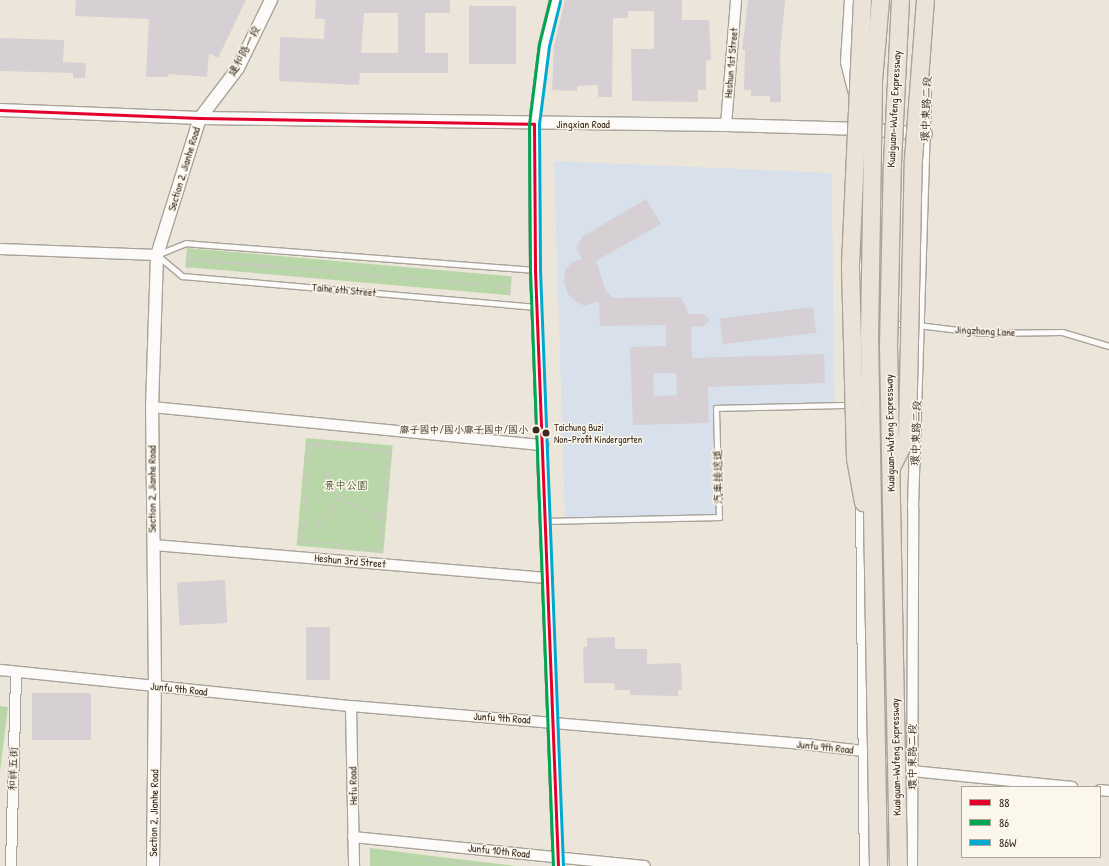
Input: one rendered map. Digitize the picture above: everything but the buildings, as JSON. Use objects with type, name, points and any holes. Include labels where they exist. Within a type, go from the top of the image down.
[{"type":"highway","points":[[862,0],[850,267],[854,458],[872,546]]},
{"type":"highway","name":"Kuaiguan-Wufeng Expressway","points":[[878,866],[869,337],[873,80],[880,0]]},
{"type":"highway","name":"Kuaiguan-Wufeng Expressway","points":[[898,866],[890,469],[889,276],[895,69],[900,0]]},
{"type":"highway","points":[[890,469],[907,436],[914,159],[925,0]]},
{"type":"street","name":"建和路一段","points":[[200,118],[238,68],[270,0]]},
{"type":"street","points":[[556,0],[544,45],[534,124],[535,270],[538,307],[558,861]]},
{"type":"street","name":"Heshun 1st Street","points":[[726,125],[736,0]]},
{"type":"street","points":[[850,0],[846,62],[862,129]]},
{"type":"street","points":[[865,866],[860,323],[862,129],[872,0]]},
{"type":"street","name":"環中東路二段","points":[[912,866],[914,507],[919,325],[932,0]]},
{"type":"street","name":"Jingxian Road","points":[[0,110],[200,118],[534,124],[726,125],[862,129],[926,134]]},
{"type":"street","name":"Section 2, Jianhe Road","points":[[153,866],[155,687],[152,407],[157,255],[200,118]]},
{"type":"street","points":[[0,249],[157,255]]},
{"type":"street","points":[[152,407],[543,445]]},
{"type":"street","name":"Heshun 3rd Street","points":[[153,544],[548,578]]},
{"type":"street","name":"Junfu 9th Road","points":[[0,670],[351,706],[553,722],[864,751],[912,770],[1063,786]]},
{"type":"street","name":"和祥五街","points":[[11,866],[16,672]]},
{"type":"street","name":"Hefu Road","points":[[351,706],[354,866]]},
{"type":"street","name":"Junfu 10th Road","points":[[354,836],[558,861],[645,866]]},
{"type":"lane","points":[[157,255],[186,243],[535,270]]},
{"type":"lane","name":"Taihe 6th Street","points":[[157,255],[182,276],[538,307]]},
{"type":"lane","name":"Jingzhong Lane","points":[[860,323],[919,325],[983,333],[1062,332],[1109,346]]},
{"type":"lane","name":"汽車接送道","points":[[546,520],[719,517],[716,408],[860,405]]},
{"type":"path","points":[[188,268],[191,249]]},
{"type":"path","points":[[190,260],[509,286]]},
{"type":"path","points":[[508,278],[510,295]]},
{"type":"path","points":[[310,444],[389,451],[383,516],[380,551],[302,541],[310,444]]},
{"type":"path","points":[[324,464],[339,498],[372,514],[383,516]]},
{"type":"path","points":[[314,528],[328,516],[339,498]]},
{"type":"path","points":[[423,859],[480,866]]},
{"type":"shaded area","points":[[554,161],[832,173],[834,406],[717,409],[719,517],[565,520]]},
{"type":"green space","points":[[187,248],[512,276],[510,295],[185,267]]},
{"type":"green space","name":"景中公園","points":[[306,438],[393,446],[383,553],[297,546]]},
{"type":"green space","points":[[0,706],[8,707],[0,772]]},
{"type":"green space","points":[[370,848],[432,856],[517,866],[370,866]]},
{"type":"transit line","name":"86","points":[[550,0],[539,44],[529,124],[530,270],[553,866]]},
{"type":"transit line","name":"86W","points":[[560,1],[549,46],[539,124],[540,270],[563,866]]},
{"type":"transit line","name":"88","points":[[0,110],[200,118],[534,124]]},
{"type":"transit line","name":"88","points":[[534,124],[535,270],[558,866]]},
{"type":"place","name":"廍子國中/國小廍子國中/國小","points":[[536,430]]},
{"type":"place","name":"Taichung Buzi Non-Profit Kindergarten","points":[[546,433]]}]
